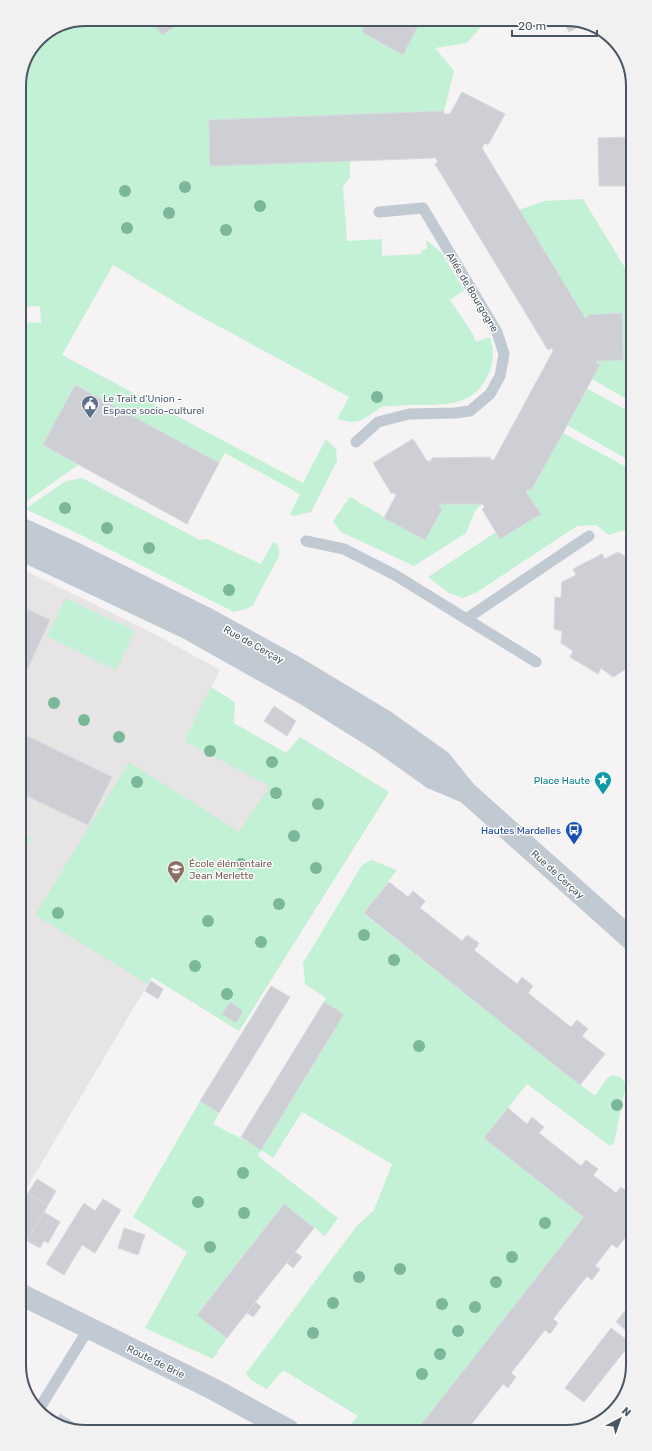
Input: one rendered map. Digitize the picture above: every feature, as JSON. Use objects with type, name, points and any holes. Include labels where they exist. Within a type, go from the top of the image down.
[{"type":"street","name":"Rue de Cerçay","points":[[26,531],[204,616],[314,678],[385,721],[441,761],[466,792],[626,935]]},
{"type":"street","name":"Rue de Cerçay","points":[[26,552],[191,631],[308,696],[383,743],[432,778],[466,792]]},
{"type":"street","name":"Route de Brie","points":[[26,1297],[213,1388],[279,1425]]},
{"type":"lane","name":"Allée de Bourgogne","points":[[356,442],[378,422],[409,414],[455,413],[470,411],[490,394],[500,376],[504,354],[497,332],[423,208],[379,212]]},
{"type":"lane","points":[[466,619],[589,536]]},
{"type":"lane","points":[[306,541],[344,550],[395,575],[536,662]]},
{"type":"lane","points":[[41,1405],[89,1328]]},
{"type":"shaded area","name":"École élémentaire Jean Merlette","points":[[26,571],[149,631],[220,670],[184,741],[270,785],[300,737],[389,792],[239,1031],[152,977],[26,1189]]},
{"type":"green space","points":[[86,26],[365,26],[362,32],[403,55],[418,26],[481,26],[467,43],[435,48],[454,71],[444,111],[210,120],[350,161],[350,177],[343,187],[347,241],[382,239],[382,256],[421,254],[422,250],[427,249],[426,240],[441,252],[464,290],[450,300],[471,331],[476,342],[490,337],[493,351],[490,371],[480,387],[471,396],[448,404],[381,407],[355,422],[337,419],[349,397],[185,308],[113,265],[62,355],[303,483],[326,439],[336,449],[337,461],[311,512],[293,516],[290,514],[300,494],[225,453],[219,463],[75,385],[43,445],[78,465],[26,502],[26,322],[41,323],[40,306],[26,307],[26,82],[32,59],[38,49],[56,34],[74,27]]},
{"type":"green space","points":[[583,199],[626,269],[626,399],[592,379],[599,364],[596,363],[622,313],[588,315],[587,318],[585,318],[519,210],[545,201]]},
{"type":"green space","points":[[586,388],[626,410],[626,459],[567,425]]},
{"type":"green space","points":[[563,433],[626,467],[626,530],[609,535],[596,525],[577,526],[477,592],[463,598],[449,593],[428,577],[496,532],[500,539],[540,515],[526,492],[528,489],[531,490]]},
{"type":"green space","points":[[82,478],[200,540],[207,539],[261,564],[273,542],[277,544],[279,548],[279,556],[253,605],[246,609],[234,612],[69,529],[26,509],[66,481]]},
{"type":"green space","points":[[350,497],[424,540],[442,509],[439,506],[440,504],[482,504],[475,511],[466,533],[414,566],[341,532],[333,521]]},
{"type":"green space","points":[[66,598],[135,631],[116,670],[47,636]]},
{"type":"green space","points":[[211,687],[235,702],[234,723],[286,753],[300,737],[389,792],[239,1031],[152,977],[148,984],[35,915],[129,762],[239,832],[270,786],[184,741]]},
{"type":"green space","points":[[26,836],[31,839],[26,850]]},
{"type":"green space","points":[[371,860],[397,870],[364,914],[595,1096],[607,1078],[613,1075],[622,1078],[626,1084],[614,1143],[610,1146],[527,1084],[484,1138],[584,1217],[421,1425],[350,1425],[358,1416],[283,1370],[267,1389],[251,1380],[246,1373],[356,1227],[374,1210],[392,1164],[302,1112],[273,1158],[261,1150],[258,1156],[338,1218],[325,1236],[284,1204],[197,1314],[227,1338],[213,1359],[145,1328],[187,1252],[133,1217],[200,1101],[219,1113],[213,1124],[262,1149],[344,1014],[324,1002],[326,998],[305,984],[303,963],[362,865]]},
{"type":"building","points":[[156,26],[176,26],[162,35]]},
{"type":"building","points":[[365,26],[418,26],[403,55],[362,32]]},
{"type":"building","points":[[565,26],[578,27],[569,32]]},
{"type":"building","points":[[462,92],[505,114],[488,145],[485,143],[482,148],[585,318],[587,318],[588,315],[622,313],[623,360],[597,361],[596,363],[600,364],[563,433],[531,490],[528,489],[526,492],[541,514],[500,539],[482,509],[485,507],[482,504],[440,504],[439,506],[442,509],[425,540],[384,518],[396,495],[391,493],[373,463],[413,439],[427,461],[431,461],[432,458],[490,457],[491,460],[494,460],[553,351],[552,348],[548,350],[435,164],[438,162],[436,158],[210,166],[209,120],[444,111],[444,114],[450,114]]},
{"type":"building","points":[[626,137],[626,187],[599,186],[598,138]]},
{"type":"building","points":[[75,385],[219,463],[187,524],[43,445]]},
{"type":"building","points":[[618,552],[626,557],[626,669],[613,677],[601,668],[598,674],[570,657],[573,651],[561,643],[562,631],[554,629],[555,597],[561,598],[562,582],[576,575],[573,569],[602,554],[605,559]]},
{"type":"building","points":[[26,608],[50,620],[26,672]]},
{"type":"building","points":[[274,706],[296,721],[287,736],[264,721]]},
{"type":"building","points":[[26,735],[112,777],[88,825],[26,795]]},
{"type":"building","points":[[389,882],[408,897],[413,891],[425,901],[420,908],[462,941],[467,935],[479,943],[474,950],[517,984],[522,977],[533,986],[528,993],[571,1027],[577,1020],[588,1029],[582,1036],[605,1054],[580,1085],[364,913]]},
{"type":"building","points":[[151,981],[163,989],[158,999],[145,991]]},
{"type":"building","points":[[271,986],[290,997],[219,1113],[200,1101]]},
{"type":"building","points":[[230,1002],[243,1011],[236,1023],[222,1014]]},
{"type":"building","points":[[324,1002],[344,1014],[261,1150],[241,1137]]},
{"type":"building","points":[[508,1108],[527,1124],[532,1117],[544,1127],[539,1133],[581,1166],[586,1160],[598,1169],[593,1175],[616,1193],[621,1187],[626,1191],[626,1237],[617,1248],[612,1244],[595,1266],[600,1269],[592,1280],[587,1276],[553,1319],[558,1323],[550,1334],[545,1330],[511,1373],[516,1377],[508,1388],[503,1384],[471,1425],[421,1425],[584,1217],[484,1138]]},
{"type":"building","points":[[37,1179],[56,1191],[48,1205],[28,1193]]},
{"type":"building","points":[[28,1193],[48,1205],[27,1241],[26,1241],[26,1197]]},
{"type":"building","points":[[103,1199],[121,1210],[95,1253],[82,1245],[64,1275],[46,1264],[84,1203],[95,1211]]},
{"type":"building","points":[[284,1204],[314,1228],[227,1338],[197,1315]]},
{"type":"building","points":[[44,1212],[60,1222],[48,1243],[44,1241],[40,1248],[27,1241]]},
{"type":"building","points":[[124,1228],[145,1235],[138,1255],[118,1248]]},
{"type":"building","points":[[295,1252],[302,1257],[293,1268],[287,1263]]},
{"type":"building","points":[[256,1302],[261,1307],[253,1317],[247,1313]]},
{"type":"building","points":[[626,1310],[626,1330],[616,1322]]},
{"type":"building","points":[[611,1328],[626,1339],[626,1349],[584,1402],[565,1388]]},
{"type":"building","points":[[60,1414],[77,1424],[74,1424],[58,1418]]},
{"type":"place","name":"Le Trait d'Union - Espace socio-culturel","points":[[90,419]]},
{"type":"place","name":"Place Haute","points":[[603,795]]},
{"type":"place","name":"Hautes Mardelles","points":[[574,845]]},
{"type":"place","name":"École élémentaire Jean Merlette","points":[[176,884]]}]
